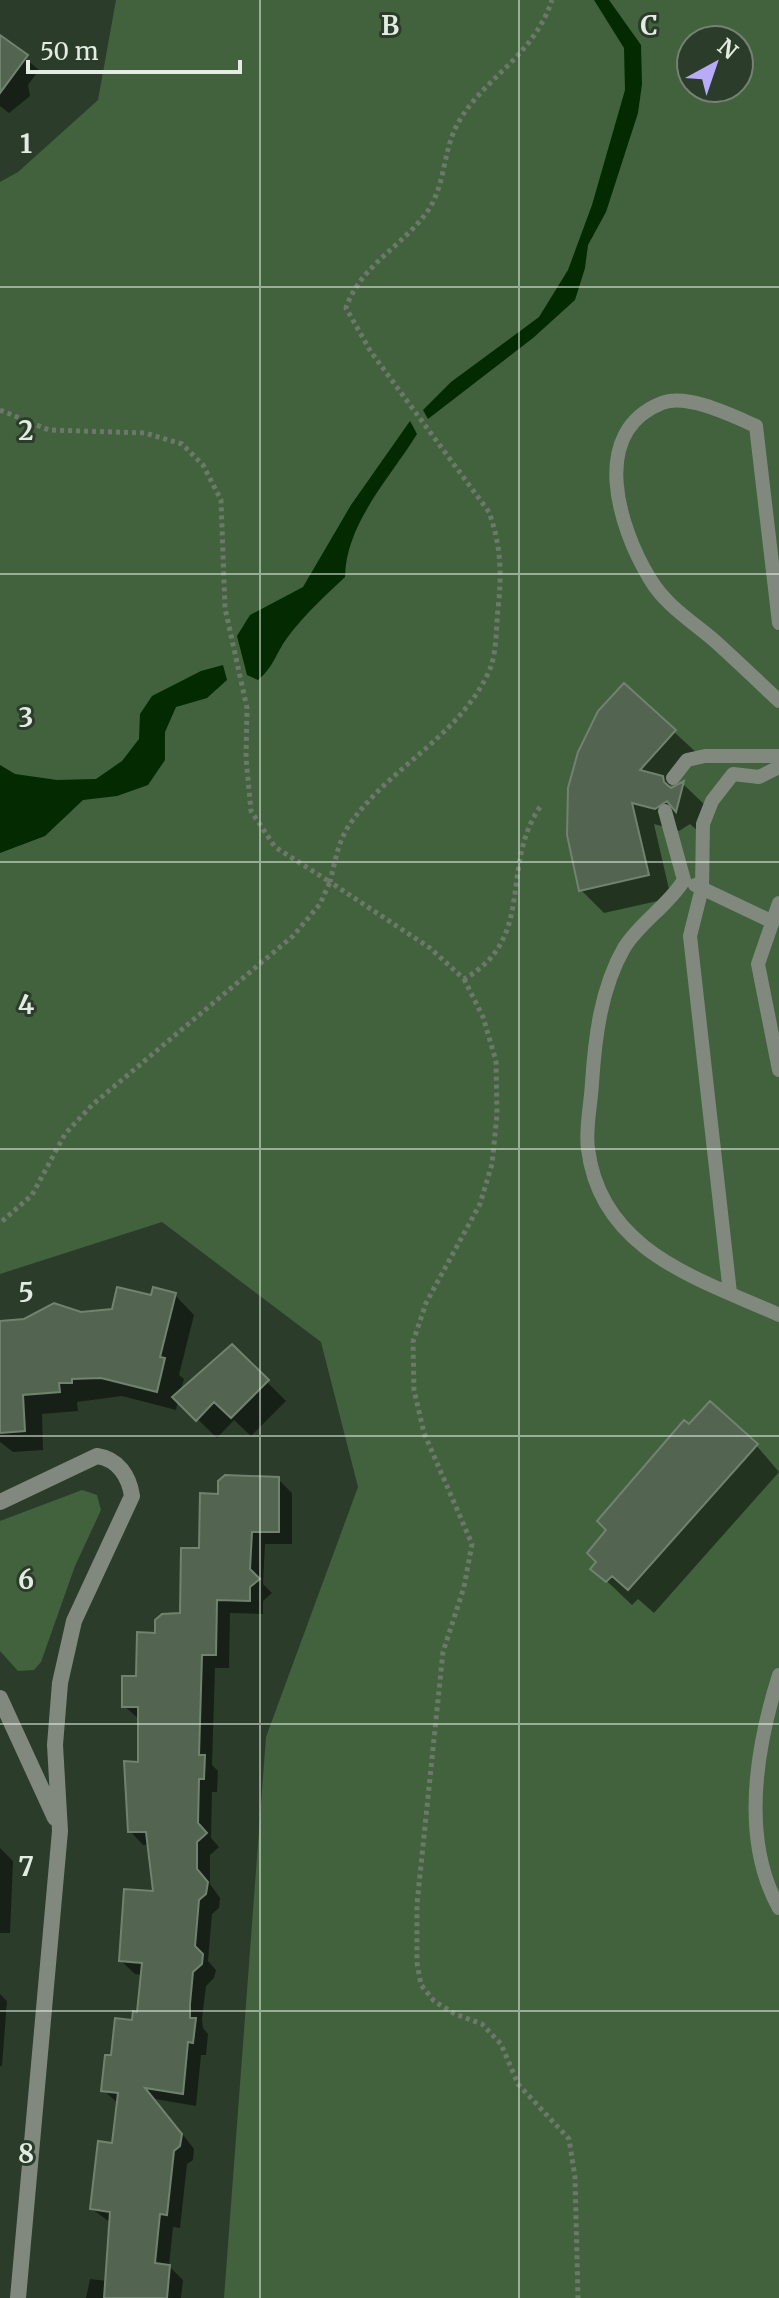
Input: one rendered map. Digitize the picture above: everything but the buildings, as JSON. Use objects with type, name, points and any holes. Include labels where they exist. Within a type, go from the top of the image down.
[{"type":"street","points":[[0,1502],[97,1456],[109,1458],[120,1467],[130,1484],[132,1496],[74,1621],[60,1683],[55,1745],[60,1831],[18,2298]]},
{"type":"street","points":[[0,1698],[60,1831]]},
{"type":"lane","points":[[779,623],[756,426],[703,404],[664,401],[634,423],[617,448],[615,487],[630,537],[650,579],[669,605],[779,701]]},
{"type":"lane","points":[[673,778],[687,760],[705,756],[779,756]]},
{"type":"lane","points":[[730,1293],[690,936],[702,888],[703,824],[712,801],[733,774],[759,777],[779,767]]},
{"type":"lane","points":[[665,811],[684,880],[674,896],[625,946],[606,985],[594,1059],[588,1149],[603,1195],[629,1236],[663,1263],[779,1315]]},
{"type":"lane","points":[[684,880],[773,922]]},
{"type":"lane","points":[[779,903],[758,964],[779,1070]]},
{"type":"lane","points":[[779,1675],[754,1791],[760,1856],[779,1908]]},
{"type":"path","points":[[0,1223],[32,1195],[65,1134],[92,1105],[293,936],[320,904],[330,882],[338,849],[350,824],[459,718],[480,689],[491,666],[502,568],[499,540],[489,512],[371,352],[346,308],[363,274],[427,213],[441,184],[455,128],[467,109],[525,49],[545,19],[552,0]]},
{"type":"path","points":[[0,410],[49,430],[145,433],[182,444],[203,465],[221,500],[225,608],[247,708],[246,758],[251,811],[275,847],[430,948],[464,979],[483,1017],[496,1061],[497,1115],[492,1164],[480,1204],[426,1303],[413,1342],[414,1390],[424,1433],[472,1544],[464,1587],[443,1652],[417,1904],[417,1963],[421,1985],[434,2001],[455,2014],[482,2024],[501,2044],[518,2084],[569,2139],[575,2177],[578,2298]]},
{"type":"path","points":[[464,979],[485,967],[501,947],[510,921],[527,826],[540,807]]},
{"type":"shaded area","points":[[116,0],[779,0],[779,2298],[224,2298],[266,1737],[358,1487],[321,1342],[162,1222],[0,1274],[0,182],[18,172],[98,100]]},
{"type":"shaded area","points":[[594,0],[609,0],[641,45],[642,84],[638,113],[606,212],[588,245],[575,300],[533,338],[428,419],[423,410],[451,382],[539,317],[568,270],[592,205],[625,90],[624,48]]},
{"type":"shaded area","points":[[410,421],[417,434],[361,520],[347,557],[345,577],[294,630],[258,680],[247,675],[237,636],[250,615],[303,587],[351,505]]},
{"type":"shaded area","points":[[223,665],[227,680],[207,698],[176,707],[165,732],[165,760],[148,785],[117,796],[83,800],[45,836],[0,853],[0,765],[15,774],[57,780],[96,779],[122,761],[139,739],[140,714],[152,696],[201,671]]},
{"type":"shaded area","points":[[82,1490],[97,1495],[101,1510],[75,1566],[41,1662],[34,1670],[18,1671],[0,1651],[0,1521]]}]
